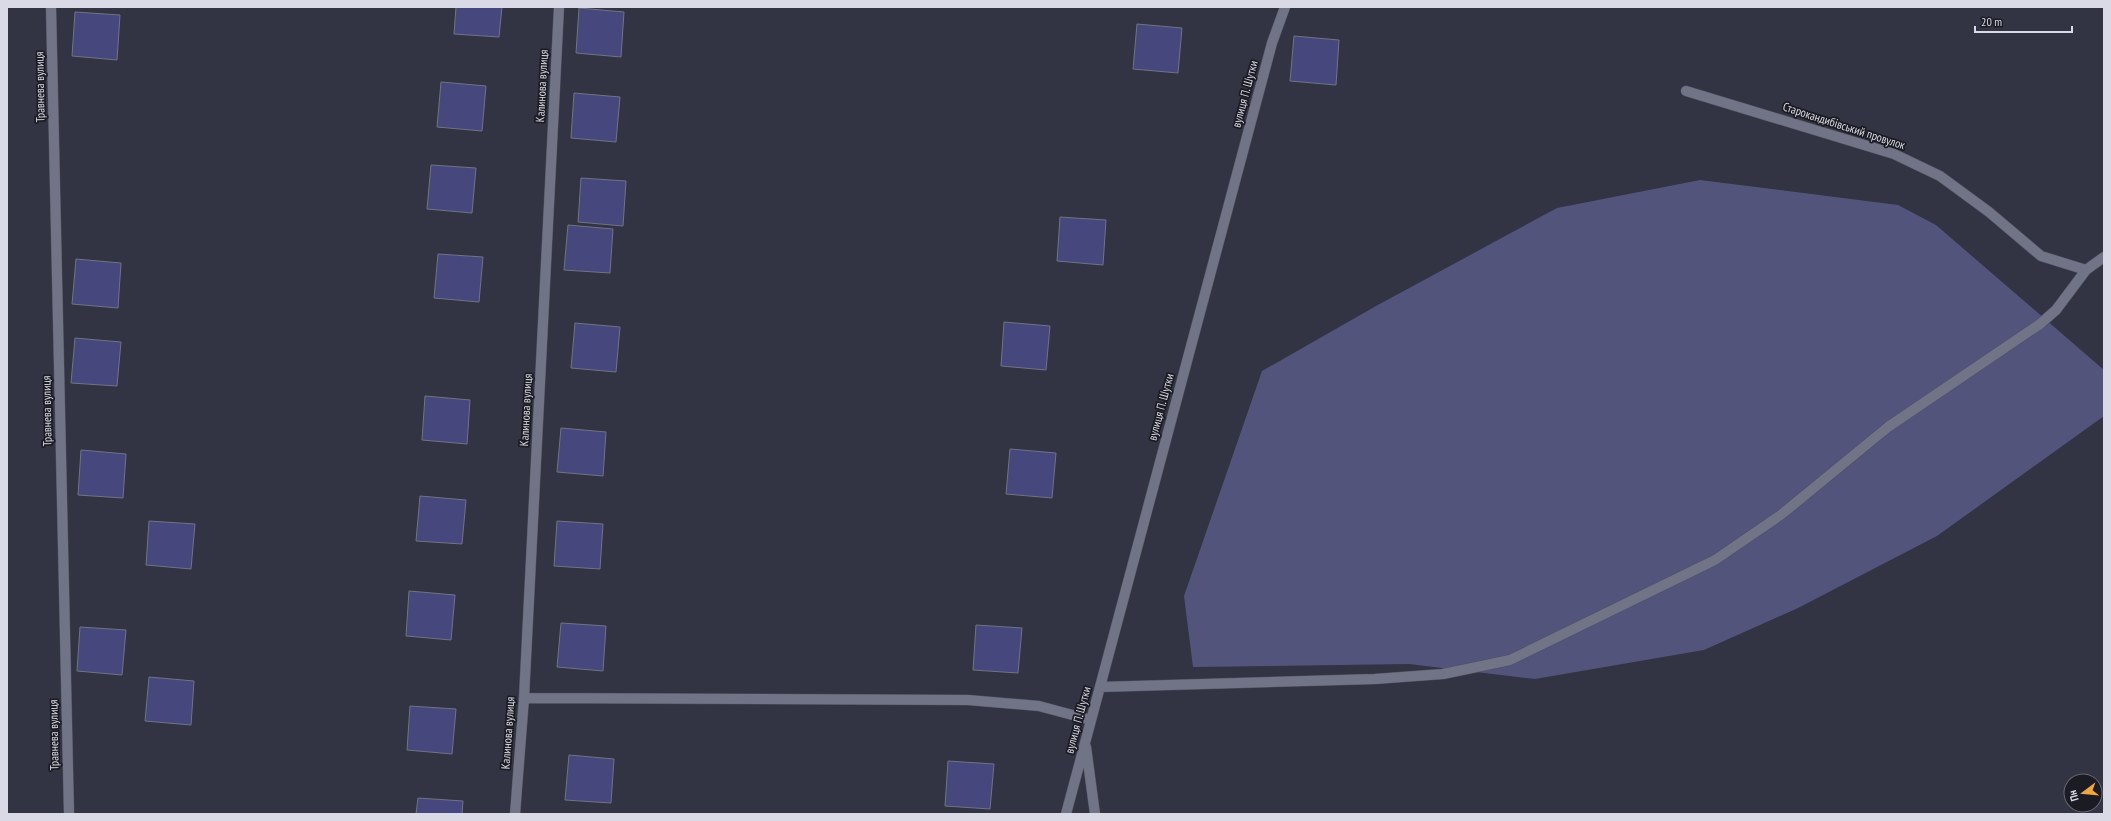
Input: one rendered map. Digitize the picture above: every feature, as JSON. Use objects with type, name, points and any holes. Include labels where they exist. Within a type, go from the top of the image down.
[{"type":"street","name":"Травнева вулиця","points":[[51,7],[69,814]]},
{"type":"street","name":"Калинова вулиця","points":[[516,814],[524,698],[559,7]]},
{"type":"street","name":"вулиця П. Шутки","points":[[1066,814],[1270,51],[1285,7]]},
{"type":"street","name":"Старокандибівський провулок","points":[[1686,91],[1894,154],[1940,176],[1989,212],[2041,256],[2086,270]]},
{"type":"street","points":[[1100,687],[1383,678],[1443,674],[1510,660],[1716,560],[1782,514],[1888,427],[2040,324],[2056,310],[2086,270],[2104,257]]},
{"type":"street","points":[[524,698],[968,700],[1039,706],[1091,720]]},
{"type":"street","points":[[1085,742],[1095,814]]},
{"type":"shaded area","points":[[1700,180],[1898,205],[1936,225],[2104,370],[2104,416],[1937,536],[1798,608],[1704,650],[1535,679],[1409,664],[1193,667],[1184,596],[1262,371],[1376,306],[1557,208]]},
{"type":"building","points":[[456,7],[502,7],[499,37],[454,34]]},
{"type":"building","points":[[579,8],[624,12],[621,57],[576,53]]},
{"type":"building","points":[[75,12],[120,15],[117,60],[72,56]]},
{"type":"building","points":[[1137,24],[1182,28],[1178,73],[1133,69]]},
{"type":"building","points":[[1294,36],[1339,40],[1336,85],[1290,81]]},
{"type":"building","points":[[441,82],[486,86],[482,131],[437,127]]},
{"type":"building","points":[[574,93],[620,97],[616,142],[571,138]]},
{"type":"building","points":[[431,165],[476,168],[472,213],[427,209]]},
{"type":"building","points":[[581,178],[626,181],[623,226],[578,222]]},
{"type":"building","points":[[1060,217],[1106,220],[1103,265],[1057,261]]},
{"type":"building","points":[[568,225],[613,229],[610,273],[564,270]]},
{"type":"building","points":[[438,254],[483,257],[479,302],[434,298]]},
{"type":"building","points":[[76,259],[121,263],[118,308],[72,304]]},
{"type":"building","points":[[1004,322],[1050,326],[1046,370],[1001,366]]},
{"type":"building","points":[[575,323],[620,327],[616,372],[571,368]]},
{"type":"building","points":[[75,338],[121,342],[117,386],[71,383]]},
{"type":"building","points":[[425,396],[470,400],[467,444],[422,440]]},
{"type":"building","points":[[561,428],[606,432],[603,476],[557,472]]},
{"type":"building","points":[[1010,449],[1056,453],[1052,498],[1006,494]]},
{"type":"building","points":[[81,450],[126,454],[123,498],[78,495]]},
{"type":"building","points":[[420,496],[466,500],[462,544],[416,541]]},
{"type":"building","points":[[149,521],[195,524],[191,569],[146,565]]},
{"type":"building","points":[[557,521],[603,524],[600,569],[554,566]]},
{"type":"building","points":[[409,591],[455,595],[451,640],[406,636]]},
{"type":"building","points":[[561,623],[606,626],[603,671],[557,667]]},
{"type":"building","points":[[976,625],[1022,628],[1018,673],[973,670]]},
{"type":"building","points":[[80,627],[126,630],[122,675],[77,671]]},
{"type":"building","points":[[149,677],[194,681],[191,725],[145,721]]},
{"type":"building","points":[[410,706],[456,709],[452,754],[407,750]]},
{"type":"building","points":[[569,755],[614,759],[611,803],[565,800]]},
{"type":"building","points":[[948,761],[994,764],[990,809],[945,806]]},
{"type":"building","points":[[418,798],[463,801],[462,814],[416,814]]}]
